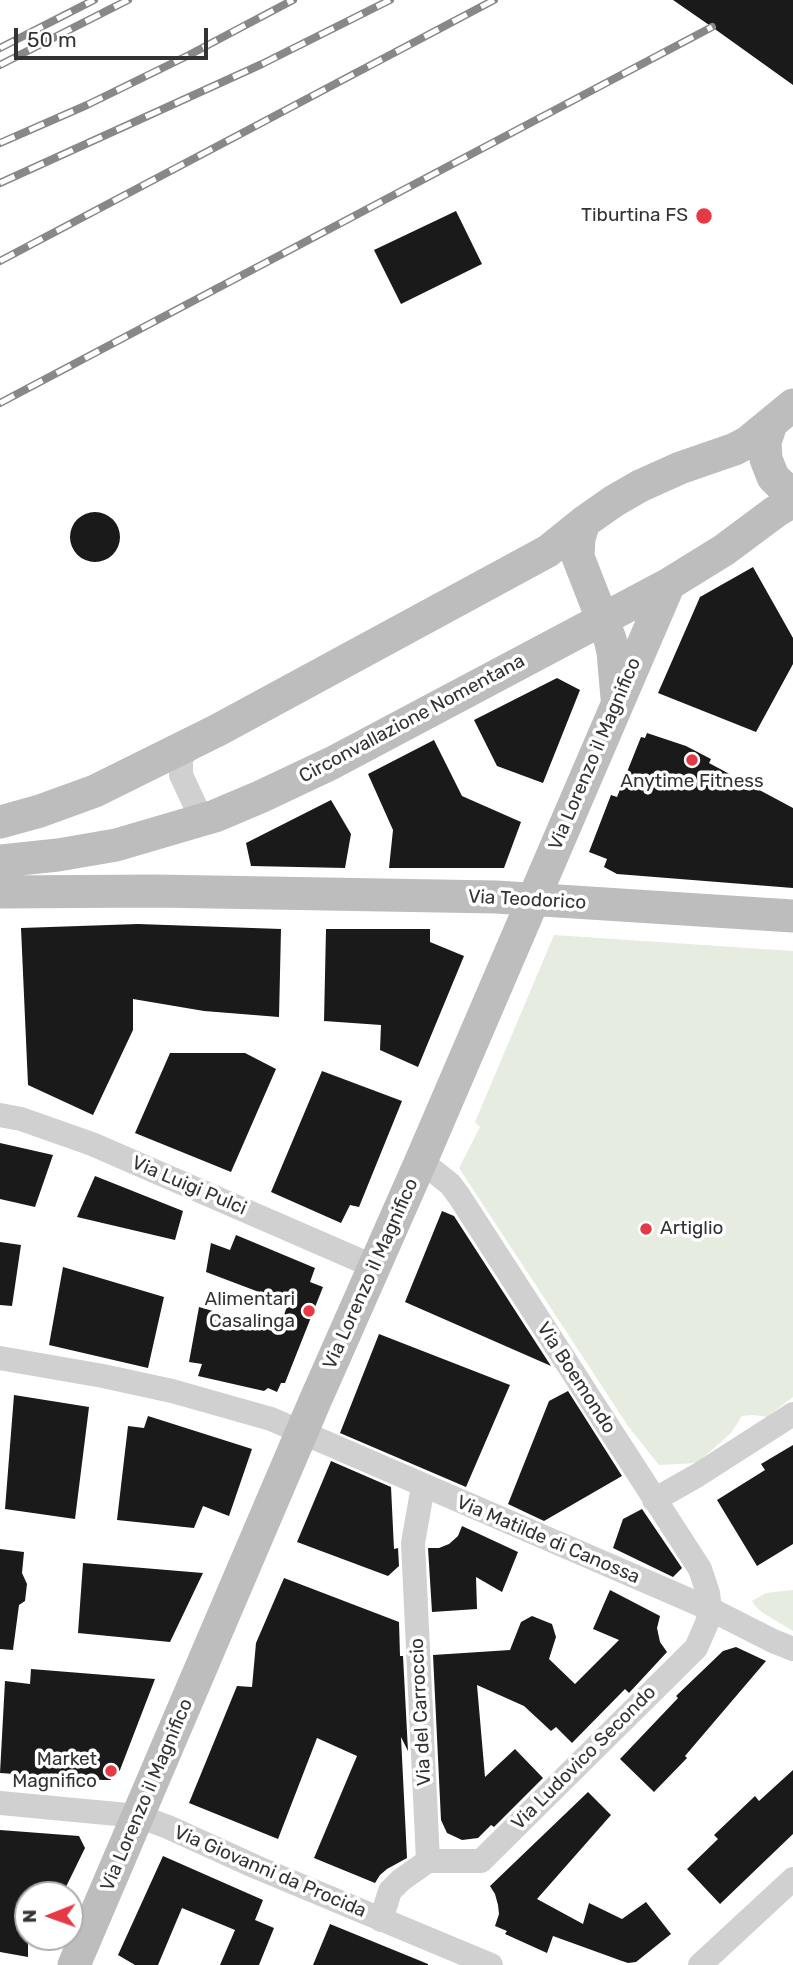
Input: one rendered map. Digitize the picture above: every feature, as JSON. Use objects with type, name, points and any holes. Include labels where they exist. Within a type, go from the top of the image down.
[{"type":"street","points":[[782,415],[765,442],[766,459],[776,481],[793,494]]},
{"type":"street","points":[[0,822],[95,791],[191,743],[540,556],[614,501],[640,486],[734,449],[782,415]]},
{"type":"street","name":"Circonvallazione Nomentana","points":[[0,861],[74,853],[116,845],[238,807],[332,763],[669,584],[724,550],[793,501]]},
{"type":"street","points":[[584,522],[579,538],[578,557],[603,618],[613,652],[618,700]]},
{"type":"street","name":"Via Lorenzo il Magnifico","points":[[74,1965],[669,584]]},
{"type":"street","points":[[191,743],[181,759],[181,775],[202,820]]},
{"type":"street","name":"Via Teodorico","points":[[0,892],[142,891],[533,898],[793,916]]},
{"type":"street","name":"Via Luigi Pulci","points":[[0,1115],[33,1123],[92,1144],[375,1267]]},
{"type":"street","name":"Via Boemondo","points":[[421,1161],[450,1184],[459,1196],[700,1569],[710,1609]]},
{"type":"street","name":"Via Matilde di Canossa","points":[[0,1358],[172,1391],[271,1419],[710,1609],[793,1649]]},
{"type":"street","points":[[654,1500],[793,1414]]},
{"type":"street","name":"Via del Carroccio","points":[[423,1486],[413,1543],[428,1861]]},
{"type":"street","name":"Via Ludovico Secondo","points":[[428,1861],[481,1861],[696,1648],[710,1609]]},
{"type":"street","name":"Via Giovanni da Procida","points":[[0,1804],[138,1816],[491,1965]]},
{"type":"street","points":[[381,1920],[390,1891],[428,1861]]},
{"type":"street","points":[[700,1965],[793,1879]]},
{"type":"shaded area","name":"Artiglio","points":[[554,935],[793,951],[793,1397],[767,1417],[742,1416],[731,1433],[697,1463],[659,1465],[628,1426],[459,1168],[480,1127],[475,1122]]},
{"type":"shaded area","points":[[793,1590],[793,1631],[763,1613],[752,1601],[766,1593]]},
{"type":"building","points":[[673,0],[793,0],[793,85],[712,27]]},
{"type":"building","points":[[456,211],[482,264],[401,304],[374,250]]},
{"type":"building","points":[[95,512],[113,519],[120,537],[113,555],[95,562],[77,555],[70,537],[77,519]]},
{"type":"building","points":[[753,567],[793,638],[793,664],[756,732],[658,693],[700,597]]},
{"type":"building","points":[[557,678],[580,690],[543,783],[497,766],[474,720]]},
{"type":"building","points":[[647,733],[686,746],[711,759],[709,763],[793,808],[793,888],[617,874],[604,867],[607,859],[589,852],[611,795],[617,797],[641,737],[645,738]]},
{"type":"building","points":[[434,740],[462,796],[521,822],[504,868],[389,868],[393,830],[368,774]]},
{"type":"building","points":[[331,800],[351,834],[345,868],[251,866],[246,843]]},
{"type":"building","points":[[138,924],[281,929],[279,1017],[204,1011],[133,999],[133,1030],[93,1115],[28,1085],[21,928]]},
{"type":"building","points":[[326,929],[430,929],[430,942],[464,956],[418,1067],[380,1050],[381,1025],[324,1021]]},
{"type":"building","points":[[170,1053],[245,1053],[276,1069],[231,1172],[135,1133]]},
{"type":"building","points":[[322,1071],[402,1101],[359,1207],[350,1205],[341,1223],[271,1192]]},
{"type":"building","points":[[0,1143],[53,1155],[35,1207],[0,1199]]},
{"type":"building","points":[[95,1176],[183,1211],[175,1240],[77,1217]]},
{"type":"building","points":[[442,1211],[454,1216],[551,1366],[405,1302]]},
{"type":"building","points":[[236,1235],[315,1268],[310,1282],[323,1287],[285,1383],[281,1383],[277,1392],[268,1388],[264,1391],[198,1376],[202,1364],[189,1362],[199,1307],[279,1330],[288,1303],[206,1272],[211,1243],[230,1250]]},
{"type":"building","points":[[0,1242],[21,1245],[12,1306],[0,1305]]},
{"type":"building","points":[[63,1267],[164,1297],[148,1368],[49,1345]]},
{"type":"building","points":[[379,1334],[510,1385],[466,1487],[340,1433]]},
{"type":"building","points":[[568,1391],[622,1476],[544,1521],[508,1504],[549,1401]]},
{"type":"building","points":[[14,1395],[89,1407],[75,1519],[5,1509]]},
{"type":"building","points":[[148,1416],[252,1449],[229,1516],[203,1506],[194,1528],[117,1520],[128,1426],[144,1428]]},
{"type":"building","points":[[793,1445],[793,1544],[757,1566],[717,1500],[765,1470],[761,1464]]},
{"type":"building","points":[[331,1461],[391,1487],[394,1549],[398,1548],[399,1566],[388,1576],[297,1542]]},
{"type":"building","points":[[642,1509],[682,1568],[673,1577],[613,1548],[623,1519]]},
{"type":"building","points":[[462,1526],[518,1552],[502,1592],[476,1577],[477,1609],[432,1612],[428,1548],[449,1544],[458,1536]]},
{"type":"building","points":[[0,1549],[24,1552],[22,1573],[27,1584],[25,1601],[19,1605],[13,1650],[0,1649]]},
{"type":"building","points":[[83,1563],[203,1573],[170,1642],[78,1633]]},
{"type":"building","points":[[284,1578],[399,1622],[408,1751],[401,1737],[407,1858],[387,1869],[375,1883],[314,1858],[357,1756],[317,1738],[278,1839],[189,1803],[237,1686],[252,1687],[256,1643]]},
{"type":"building","points":[[610,1590],[660,1616],[657,1628],[660,1642],[667,1652],[629,1693],[625,1689],[572,1743],[556,1727],[551,1731],[524,1706],[477,1685],[485,1777],[515,1749],[543,1778],[494,1827],[491,1825],[478,1838],[462,1840],[447,1833],[441,1820],[433,1655],[510,1650],[521,1622],[532,1616],[552,1624],[556,1637],[549,1659],[575,1684],[619,1640],[593,1629]]},
{"type":"building","points":[[736,1647],[766,1661],[685,1756],[687,1758],[654,1792],[620,1759],[678,1698],[676,1696],[723,1651]]},
{"type":"building","points":[[31,1669],[155,1679],[120,1770],[110,1780],[0,1773],[5,1681],[30,1684]]},
{"type":"building","points":[[793,1770],[793,1834],[720,1904],[687,1869],[718,1839],[714,1835],[755,1796],[759,1801]]},
{"type":"building","points":[[588,1792],[611,1815],[537,1899],[583,1924],[589,1903],[622,1919],[646,1902],[671,1934],[636,1962],[628,1963],[553,1936],[547,1953],[505,1934],[507,1931],[495,1926],[499,1914],[498,1905],[490,1886]]},
{"type":"building","points":[[0,1830],[79,1836],[85,1848],[69,1881],[14,1881],[14,1951],[28,1951],[28,1957],[0,1952]]},
{"type":"building","points":[[163,1856],[263,1900],[255,1920],[274,1928],[259,1965],[220,1965],[235,1930],[182,1908],[158,1965],[135,1965],[118,1955]]},
{"type":"building","points":[[330,1924],[428,1964],[428,1965],[313,1965]]},
{"type":"railway","points":[[0,48],[94,0]]},
{"type":"railway","points":[[0,65],[128,0]]},
{"type":"railway","points":[[0,143],[87,105],[293,0]]},
{"type":"railway","points":[[0,183],[262,64],[390,0]]},
{"type":"railway","points":[[0,261],[494,0]]},
{"type":"railway","points":[[0,403],[712,27]]},
{"type":"place","name":"Tiburtina FS","points":[[704,216]]},
{"type":"place","name":"Anytime Fitness","points":[[692,760]]},
{"type":"place","name":"Artiglio","points":[[646,1229]]},
{"type":"place","name":"Alimentari Casalinga","points":[[309,1311]]},
{"type":"place","name":"Market Magnifico","points":[[111,1771]]}]
